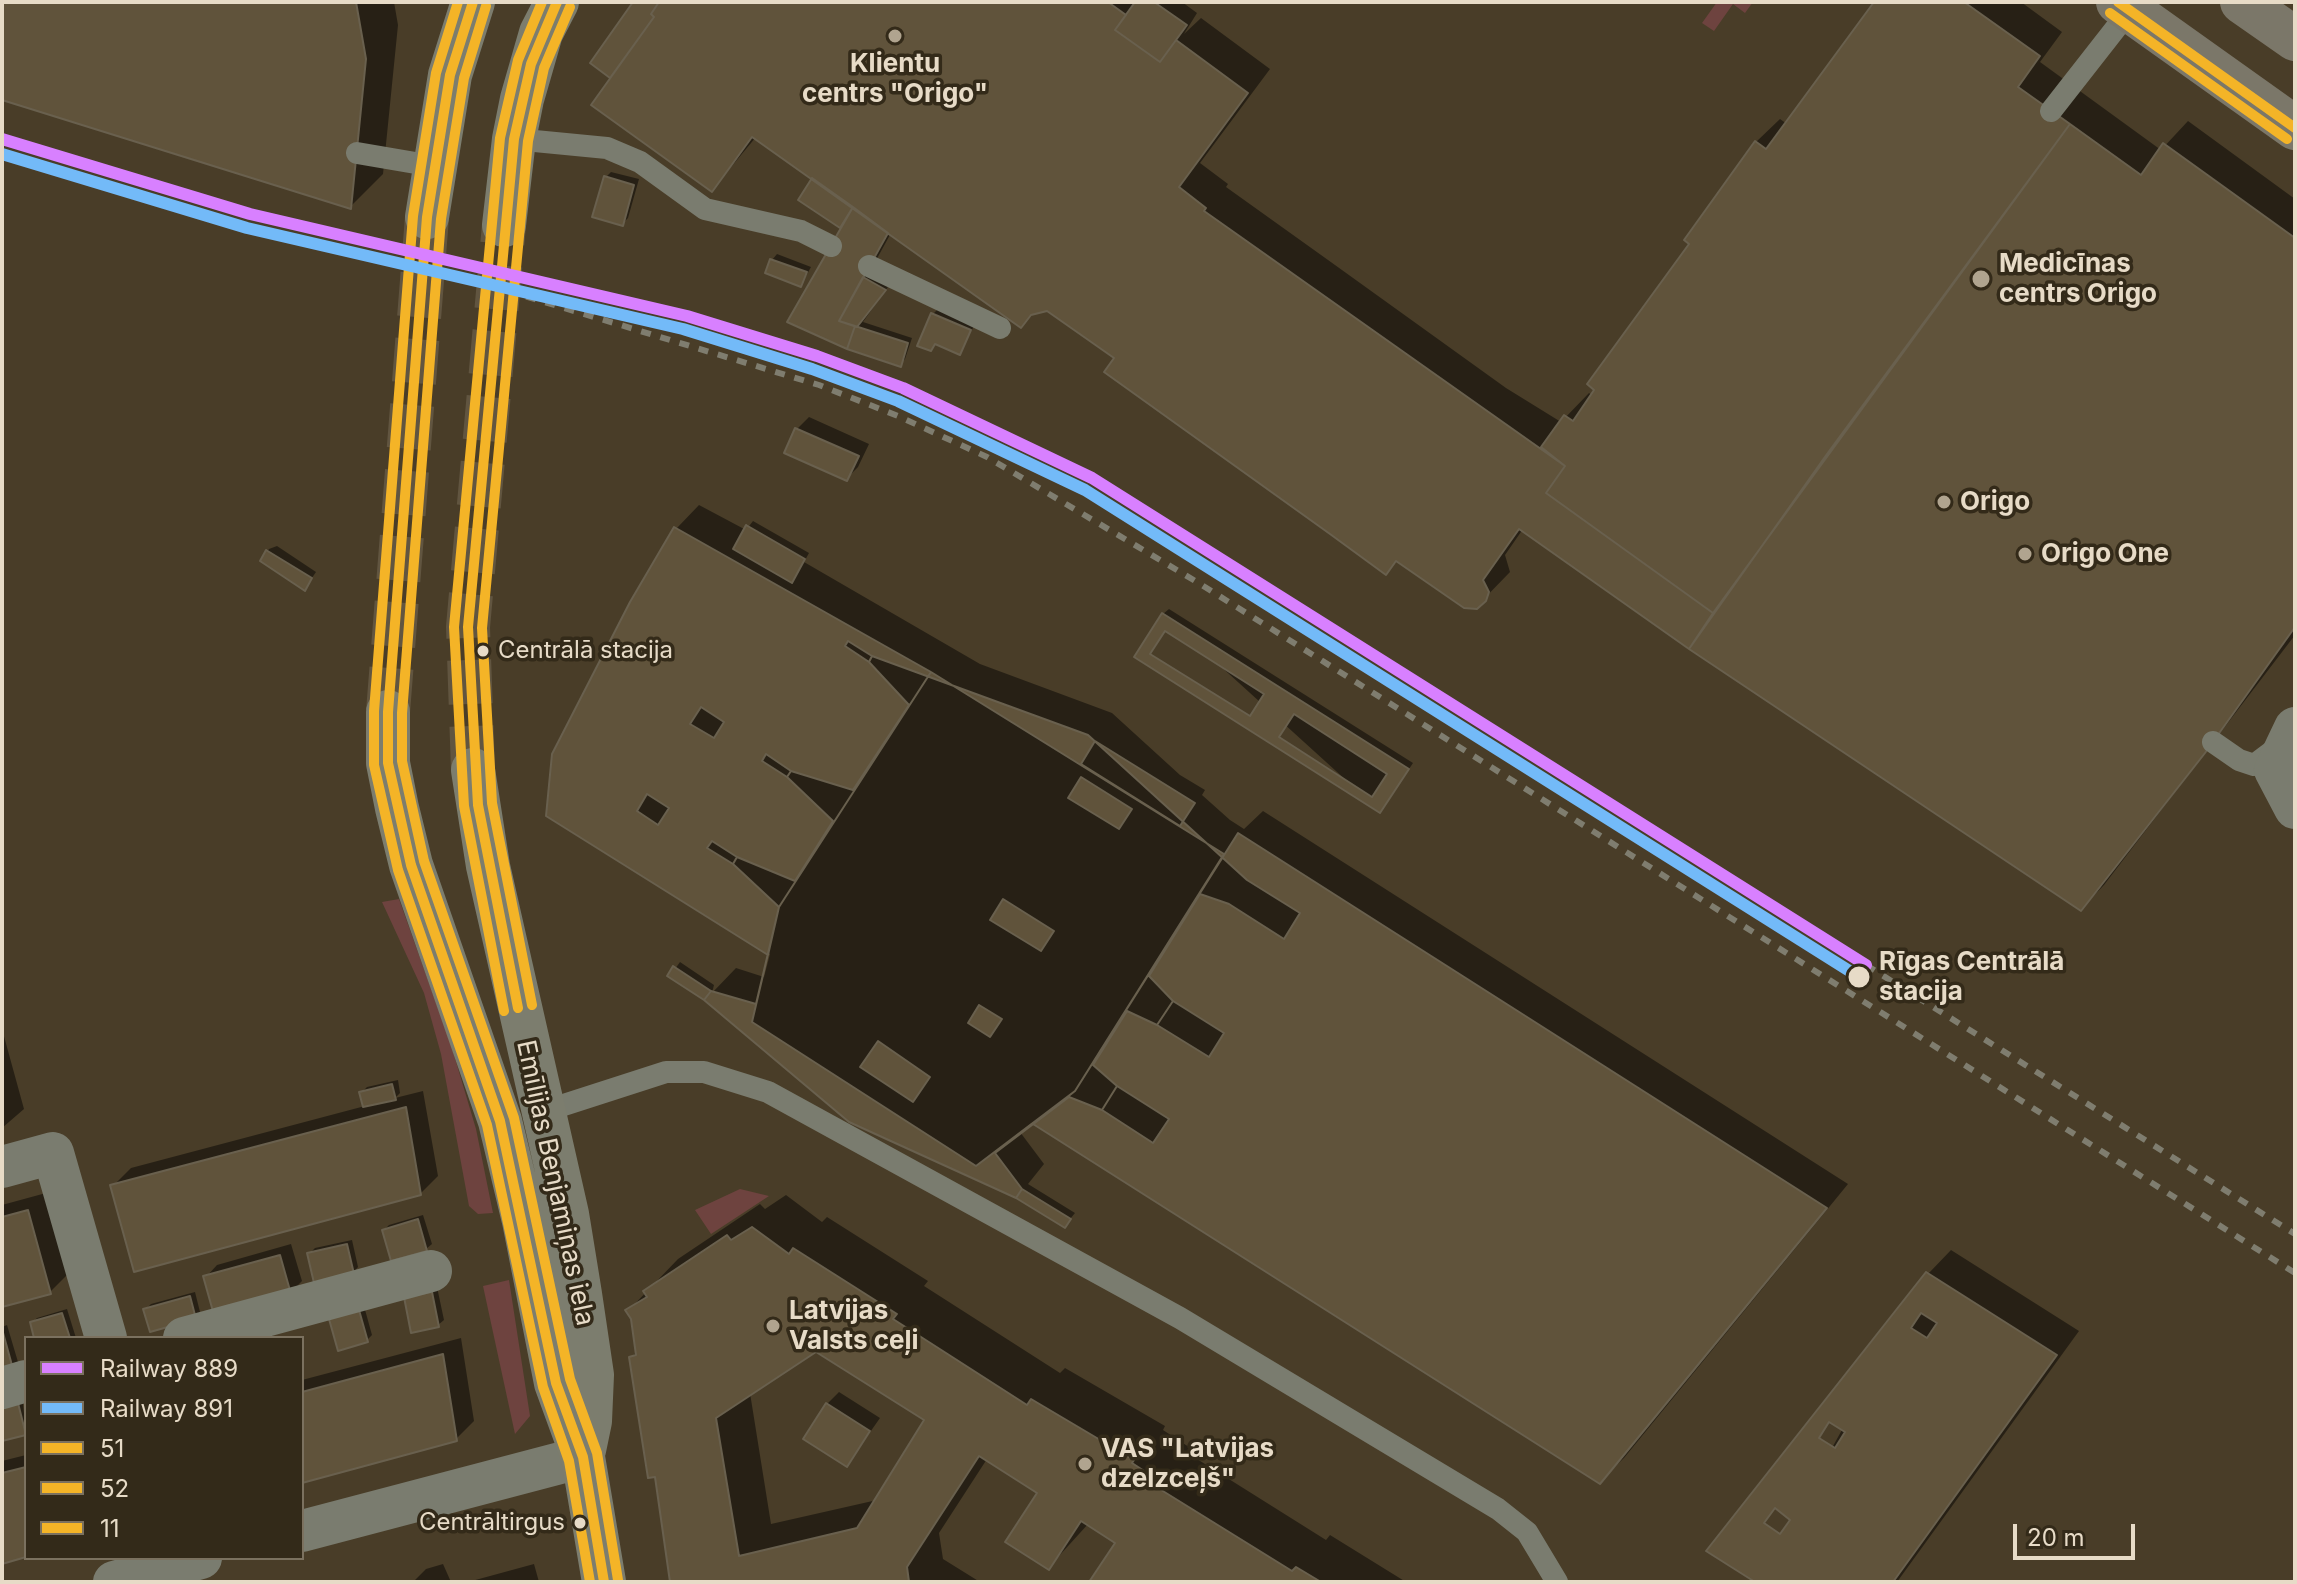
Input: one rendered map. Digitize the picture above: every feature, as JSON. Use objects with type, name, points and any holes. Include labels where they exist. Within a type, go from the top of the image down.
[{"type":"highway","points":[[2242,2],[2295,39]]},
{"type":"highway","points":[[2124,6],[2295,128]]},
{"type":"street","points":[[456,51],[457,2]]},
{"type":"street","points":[[427,217],[433,166],[456,51],[473,2]]},
{"type":"street","points":[[504,225],[514,139],[531,64],[557,2]]},
{"type":"street","name":"Emīlijas Benjamiņas iela","points":[[388,712],[388,763],[411,865],[500,1121],[524,1221],[556,1383],[583,1457],[604,1582]]},
{"type":"street","points":[[2286,746],[2295,808]]},
{"type":"street","name":"Emīlijas Benjamiņas iela","points":[[473,770],[488,866],[567,1214],[592,1375],[590,1421],[583,1457]]},
{"type":"street","points":[[2,1167],[53,1153],[105,1336]]},
{"type":"street","points":[[191,1336],[431,1271]]},
{"type":"street","points":[[2,1388],[24,1382]]},
{"type":"street","points":[[304,1530],[583,1457]]},
{"type":"street","points":[[114,1582],[180,1561]]},
{"type":"lane","points":[[2051,111],[2124,6]]},
{"type":"lane","points":[[514,139],[607,148],[640,162],[705,209],[801,231],[831,246]]},
{"type":"lane","points":[[357,153],[433,166]]},
{"type":"lane","points":[[869,266],[1000,328]]},
{"type":"lane","points":[[2213,742],[2239,760],[2254,765],[2286,746]]},
{"type":"lane","points":[[542,1112],[666,1072],[704,1072],[768,1092],[1180,1318],[1498,1509],[1527,1532],[1557,1582]]},
{"type":"shaded area","points":[[1717,2],[1753,2],[1745,13],[1733,4],[1714,31],[1702,23]]},
{"type":"shaded area","points":[[399,899],[451,1045],[476,1129],[493,1213],[478,1214],[469,1206],[441,1054],[424,993],[382,902]]},
{"type":"shaded area","points":[[740,1189],[769,1196],[711,1234],[695,1210]]},
{"type":"shaded area","points":[[509,1280],[530,1416],[515,1434],[483,1286]]},
{"type":"building","points":[[2,2],[356,2],[366,59],[351,209],[2,100]]},
{"type":"building","points":[[633,2],[659,2],[651,14],[654,17],[610,78],[590,63]]},
{"type":"building","points":[[659,2],[1108,2],[1126,15],[1115,30],[1160,62],[1176,40],[1248,93],[1179,187],[1206,208],[1204,211],[1565,466],[1546,493],[1713,613],[1689,649],[1519,529],[1483,580],[1489,592],[1486,601],[1477,609],[1464,608],[1396,561],[1386,575],[1104,372],[1114,358],[1047,311],[1031,315],[1021,328],[752,137],[712,192],[591,105],[654,17],[651,14]]},
{"type":"building","points":[[1135,2],[1154,2],[1187,25],[1160,62],[1115,30]]},
{"type":"building","points":[[1874,2],[1964,2],[2040,56],[2018,87],[2070,124],[1713,613],[1546,493],[1565,466],[1541,447],[1564,415],[1573,421],[1594,390],[1587,384],[1689,244],[1684,240],[1755,141],[1766,149]]},
{"type":"building","name":"Origo One","points":[[2070,124],[2141,175],[2163,143],[2295,238],[2295,627],[2205,753],[2081,911],[1689,649],[1827,454]]},
{"type":"building","points":[[604,176],[634,185],[623,226],[592,217]]},
{"type":"building","points":[[812,178],[853,207],[840,228],[798,200]]},
{"type":"building","points":[[853,207],[888,233],[839,321],[855,326],[847,349],[787,322]]},
{"type":"building","points":[[770,259],[807,272],[801,287],[765,273]]},
{"type":"building","points":[[863,277],[886,290],[857,327],[839,321]]},
{"type":"building","points":[[931,313],[971,330],[960,355],[935,344],[931,351],[917,346]]},
{"type":"building","points":[[855,326],[908,343],[901,367],[847,349]]},
{"type":"building","points":[[795,428],[859,456],[847,481],[784,453]]},
{"type":"building","points":[[746,525],[805,559],[792,583],[733,549]]},
{"type":"building","points":[[674,527],[931,672],[779,907],[768,955],[546,816],[552,754],[630,602]]},
{"type":"building","points":[[266,550],[312,578],[305,591],[260,561]]},
{"type":"building","points":[[1162,613],[1409,769],[1380,813],[1134,657]]},
{"type":"building","points":[[1165,631],[1264,694],[1250,716],[1150,654]]},
{"type":"building","points":[[848,641],[872,656],[869,662],[845,646]]},
{"type":"building","points":[[872,656],[1088,735],[1247,880],[1300,913],[1284,939],[1229,904],[1200,894],[1149,976],[1173,1001],[1157,1025],[1127,1011],[1093,1065],[1117,1086],[1102,1110],[1069,1097],[995,1153],[1022,1189],[1016,1198],[849,1122],[704,1000],[711,991],[756,1004],[779,907],[733,864],[737,857],[795,881],[833,821],[787,777],[791,771],[853,790],[909,705],[869,662]]},
{"type":"building","points":[[931,672],[1224,854],[1075,1091],[976,1166],[752,1022],[779,907]]},
{"type":"building","points":[[701,707],[724,722],[714,738],[690,724]]},
{"type":"building","points":[[1294,714],[1387,774],[1372,797],[1279,737]]},
{"type":"building","points":[[1095,741],[1195,803],[1180,826],[1081,764]]},
{"type":"building","points":[[766,754],[791,771],[787,777],[762,761]]},
{"type":"building","points":[[1081,777],[1132,809],[1119,829],[1068,798]]},
{"type":"building","points":[[647,794],[669,808],[658,825],[637,811]]},
{"type":"building","points":[[1238,833],[1827,1208],[1600,1484],[1033,1124],[1075,1091]]},
{"type":"building","points":[[712,841],[737,857],[733,864],[707,848]]},
{"type":"building","points":[[1003,899],[1054,931],[1041,951],[990,920]]},
{"type":"building","points":[[673,966],[711,991],[704,1000],[667,976]]},
{"type":"building","points":[[1173,1001],[1224,1033],[1209,1057],[1157,1025]]},
{"type":"building","points":[[979,1005],[1002,1019],[990,1037],[968,1023]]},
{"type":"building","points":[[878,1041],[930,1077],[913,1102],[860,1067]]},
{"type":"building","points":[[392,1084],[396,1100],[363,1107],[359,1092]]},
{"type":"building","points":[[1117,1086],[1169,1119],[1153,1143],[1102,1110]]},
{"type":"building","points":[[406,1107],[421,1195],[134,1272],[110,1185]]},
{"type":"building","points":[[1022,1189],[1071,1219],[1065,1228],[1016,1198]]},
{"type":"building","points":[[28,1210],[51,1294],[2,1307],[2,1217]]},
{"type":"building","points":[[418,1219],[427,1251],[391,1261],[382,1230]]},
{"type":"building","points":[[752,1227],[789,1254],[793,1248],[897,1314],[893,1319],[1027,1405],[1031,1399],[1134,1460],[1132,1463],[1161,1482],[1158,1488],[1292,1571],[1296,1567],[1321,1582],[1089,1582],[1115,1543],[1081,1521],[1049,1570],[1005,1542],[1037,1493],[979,1456],[907,1567],[909,1582],[670,1582],[655,1477],[648,1478],[629,1357],[636,1355],[631,1319],[625,1310],[647,1297],[643,1291],[727,1235],[731,1240]],"holes":[[[816,1352],[924,1420],[857,1528],[739,1556],[716,1418]]]},
{"type":"building","points":[[347,1244],[354,1274],[314,1283],[307,1253]]},
{"type":"building","points":[[280,1255],[291,1294],[214,1315],[203,1276]]},
{"type":"building","points":[[1926,1272],[2057,1355],[1893,1582],[1755,1582],[1706,1551]]},
{"type":"building","points":[[432,1292],[439,1327],[411,1333],[404,1297]]},
{"type":"building","points":[[190,1296],[196,1319],[150,1332],[143,1309]]},
{"type":"building","points":[[359,1310],[368,1342],[338,1351],[329,1319]]},
{"type":"building","points":[[62,1313],[69,1336],[34,1336],[30,1322]]},
{"type":"building","points":[[1921,1313],[1937,1323],[1927,1338],[1911,1328]]},
{"type":"building","points":[[2,1329],[13,1369],[2,1372]]},
{"type":"building","points":[[443,1354],[457,1441],[304,1482],[304,1391]]},
{"type":"building","points":[[17,1399],[24,1436],[2,1441],[2,1403]]},
{"type":"building","points":[[826,1403],[870,1431],[847,1467],[803,1439]]},
{"type":"building","points":[[1829,1422],[1845,1432],[1835,1448],[1819,1438]]},
{"type":"building","points":[[24,1468],[24,1558],[2,1564],[2,1473]]},
{"type":"building","points":[[1775,1508],[1790,1520],[1780,1534],[1764,1523]]},
{"type":"tunnel","points":[[388,712],[427,217]]},
{"type":"tunnel","points":[[473,770],[468,627],[504,225]]},
{"type":"railway","points":[[488,285],[819,385],[898,416],[987,457],[1197,582],[2295,1273]]},
{"type":"railway","points":[[1866,965],[2295,1234]]},
{"type":"rail line","name":"889","points":[[2,139],[250,214],[687,316],[817,356],[903,388],[1092,478],[1866,965]]},
{"type":"rail line","name":"891","points":[[2,154],[247,228],[683,329],[812,369],[898,401],[1085,490],[1859,977]]},
{"type":"transit line","name":"52","points":[[458,2],[436,73],[413,216],[374,711],[374,765],[398,870],[487,1125],[543,1387],[569,1461],[590,1582]]},
{"type":"transit line","name":"51","points":[[473,2],[450,75],[427,217],[388,712],[388,763],[411,865],[500,1121],[556,1383],[583,1457],[604,1582]]},
{"type":"transit line","name":"11","points":[[504,1011],[464,806],[454,627],[500,138],[518,60],[542,2]]},
{"type":"transit line","name":"51","points":[[518,1008],[478,805],[468,627],[514,139],[531,64],[557,2]]},
{"type":"transit line","name":"51","points":[[2118,2],[2295,128]]},
{"type":"transit line","name":"11","points":[[486,6],[464,78],[441,219],[402,713],[402,761],[424,861],[514,1118],[570,1379],[597,1453],[618,1580]]},
{"type":"transit line","name":"52","points":[[532,1005],[492,803],[482,628],[528,141],[544,68],[570,7]]},
{"type":"transit line","name":"52","points":[[2110,13],[2287,139]]},
{"type":"place","name":"Klientu centrs \"Origo\"","points":[[895,36]]},
{"type":"place","name":"Medicīnas centrs Origo","points":[[1981,279]]},
{"type":"place","name":"Origo","points":[[1944,502]]},
{"type":"place","name":"Origo One","points":[[2025,554]]},
{"type":"place","name":"Centrālā stacija","points":[[483,651]]},
{"type":"place","name":"Rīgas Centrālā stacija","points":[[1859,977]]},
{"type":"place","name":"Latvijas Valsts ceļi","points":[[773,1326]]},
{"type":"place","name":"VAS \"Latvijas dzelzceļš\"","points":[[1085,1464]]},
{"type":"place","name":"Centrāltirgus","points":[[580,1523]]}]
